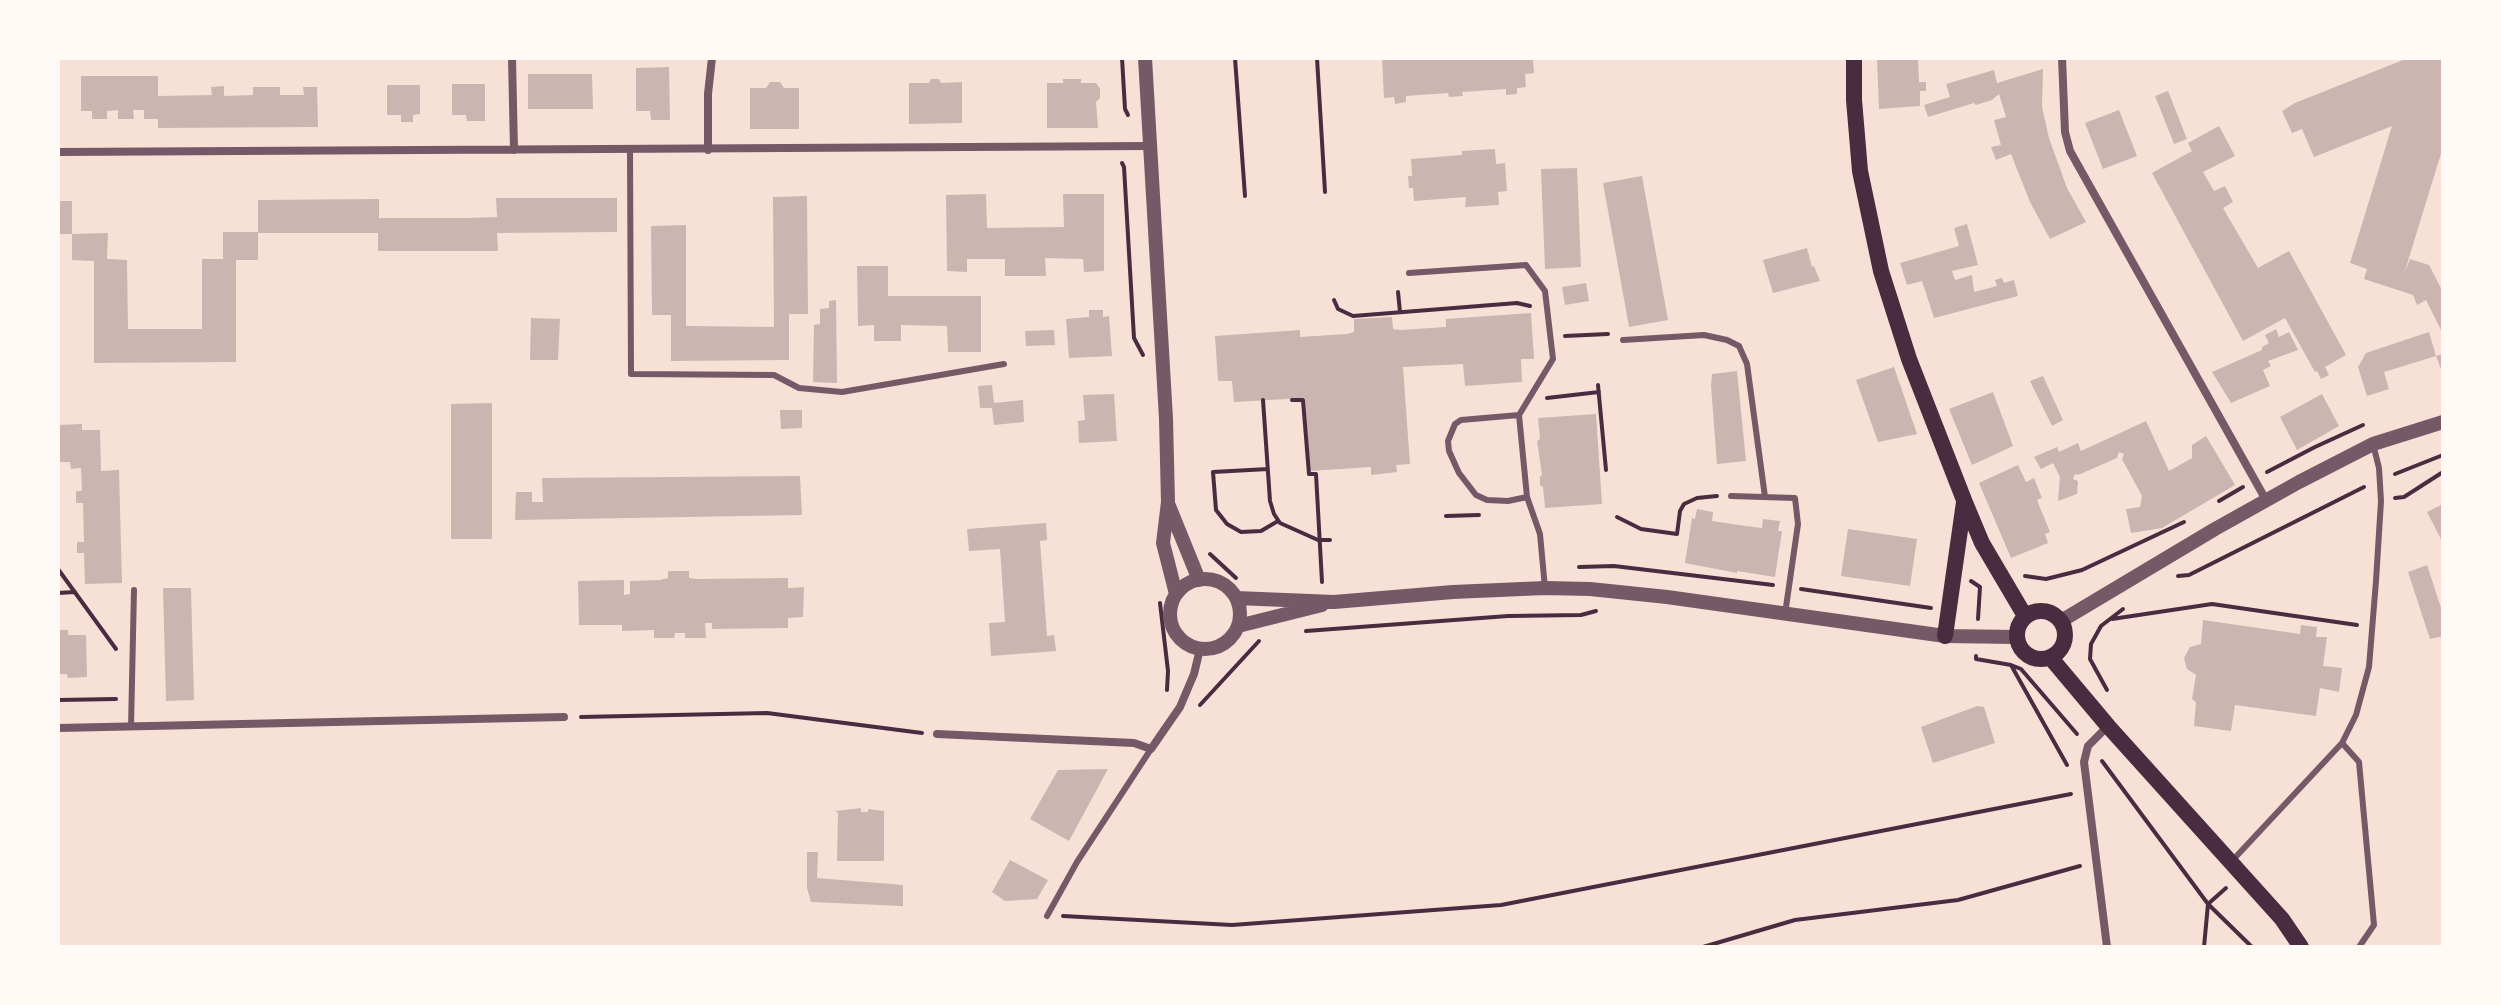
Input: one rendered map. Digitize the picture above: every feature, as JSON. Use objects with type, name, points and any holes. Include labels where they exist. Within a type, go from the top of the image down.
[{"type":"main road","points":[[1854,58],[1860,171],[1881,271],[1909,359],[1964,500],[1982,543],[2025,616]]},
{"type":"main road","points":[[1945,636],[1964,500]]},
{"type":"main road","points":[[2032,612],[2048,612],[2061,621],[2063,646],[2050,657],[2031,658],[2021,649],[2016,637],[2018,626],[2025,616],[2032,612]]},
{"type":"main road","points":[[2050,657],[2282,919],[2301,947]]},
{"type":"street","points":[[512,58],[514,150]]},
{"type":"street","points":[[708,150],[708,94],[712,58]]},
{"type":"street","points":[[1145,58],[1166,405],[1168,502],[1163,543],[1176,594],[1170,617],[1179,638],[1200,649],[1212,649],[1232,637],[1240,617],[1236,598],[1221,583],[1199,580],[1176,594]]},
{"type":"street","points":[[2062,58],[2065,132],[2070,151],[2266,500]]},
{"type":"street","points":[[58,152],[1150,146]]},
{"type":"street","points":[[2061,621],[2266,500],[2373,444],[2443,422]]},
{"type":"street","points":[[1168,502],[1199,580]]},
{"type":"street","points":[[1236,598],[1334,602],[1545,588],[1590,589],[1945,636],[2016,637]]},
{"type":"street","points":[[1238,626],[1334,602]]},
{"type":"street","points":[[937,734],[1134,743],[1151,749],[1180,707],[1194,674],[1200,649]]},
{"type":"street","points":[[58,728],[564,717]]},
{"type":"street","points":[[2107,947],[2084,762],[2088,746],[2108,726]]},
{"type":"lane","points":[[630,150],[631,374],[774,375],[799,388],[842,392],[1004,364]]},
{"type":"lane","points":[[1409,273],[1526,265],[1545,291],[1553,359],[1519,415],[1527,497],[1540,534],[1545,588]]},
{"type":"lane","points":[[1623,340],[1704,335],[1739,346],[1747,364],[1765,497]]},
{"type":"lane","points":[[1519,415],[1461,420],[1455,424],[1448,441],[1459,473],[1476,495],[1487,500],[1508,501],[1527,497]]},
{"type":"lane","points":[[2236,868],[2342,743],[2359,703],[2369,667],[2381,501],[2373,444]]},
{"type":"lane","points":[[1731,496],[1795,498],[1798,524],[1785,614]]},
{"type":"lane","points":[[131,727],[134,590]]},
{"type":"lane","points":[[2342,743],[2359,762],[2374,925],[2359,947]]},
{"type":"lane","points":[[1051,917],[1077,862],[1151,749]]},
{"type":"path","points":[[1235,58],[1245,196]]},
{"type":"path","points":[[1317,58],[1325,192]]},
{"type":"path","points":[[1398,292],[1400,312]]},
{"type":"path","points":[[1334,300],[1338,309],[1349,315],[1523,303],[1533,308],[1536,314],[1548,313]]},
{"type":"path","points":[[1550,337],[1616,334],[1621,335],[1623,340]]},
{"type":"path","points":[[1598,385],[1606,470]]},
{"type":"path","points":[[1546,399],[1599,392]]},
{"type":"path","points":[[1263,400],[1270,501],[1278,521],[1320,540],[1330,540]]},
{"type":"path","points":[[1292,400],[1303,400],[1309,474],[1316,474],[1322,584]]},
{"type":"path","points":[[2215,504],[2315,447],[2370,423]]},
{"type":"path","points":[[2171,576],[2189,575],[2380,480],[2443,455]]},
{"type":"path","points":[[1268,469],[1213,472],[1216,510],[1227,524],[1241,532],[1261,531],[1278,521]]},
{"type":"path","points":[[2381,501],[2404,497],[2443,472]]},
{"type":"path","points":[[1617,517],[1641,529],[1677,534],[1684,504],[1708,496],[1731,496]]},
{"type":"path","points":[[1446,516],[1473,515]]},
{"type":"path","points":[[2017,575],[2036,579],[2059,577],[2082,570],[2191,519]]},
{"type":"path","points":[[1201,547],[1240,581]]},
{"type":"path","points":[[58,569],[132,671]]},
{"type":"path","points":[[58,593],[75,592]]},
{"type":"path","points":[[2110,619],[2212,604],[2372,628]]},
{"type":"path","points":[[2108,691],[2090,659],[2091,644],[2101,626],[2125,607]]},
{"type":"path","points":[[1302,631],[1508,616],[1581,615],[1604,609]]},
{"type":"path","points":[[1969,658],[1976,659]]},
{"type":"path","points":[[2011,665],[2067,766]]},
{"type":"path","points":[[58,700],[131,699]]},
{"type":"path","points":[[564,717],[767,713],[937,734]]},
{"type":"path","points":[[1051,917],[1232,925],[1501,905],[2089,790]]},
{"type":"path","points":[[1703,947],[1795,920],[1958,900],[2098,861]]},
{"type":"path","points":[[2236,868],[2208,904],[2252,947]]},
{"type":"building","points":[[1382,58],[1533,58],[1534,73],[1525,74],[1526,87],[1517,88],[1517,94],[1506,95],[1506,89],[1462,92],[1463,96],[1449,97],[1448,93],[1406,96],[1406,102],[1395,104],[1394,97],[1384,98]]},
{"type":"building","points":[[1877,58],[1918,58],[1919,82],[1926,82],[1926,91],[1920,91],[1920,106],[1879,109]]},
{"type":"building","points":[[2408,58],[2443,58],[2443,147],[2404,274],[2410,259],[2429,265],[2443,292],[2443,334],[2426,300],[2417,305],[2413,295],[2364,279],[2367,269],[2350,263],[2392,126],[2314,157],[2302,129],[2292,133],[2282,111]]},
{"type":"building","points":[[669,67],[670,120],[651,120],[650,111],[636,111],[636,68]]},
{"type":"building","points":[[2043,69],[2042,107],[2049,138],[2067,188],[2086,222],[2050,239],[2030,202],[2011,154],[1996,160],[1991,147],[2001,145],[1994,120],[2006,117],[1999,94],[1992,100],[1928,117],[1924,105],[1950,97],[1946,84],[1994,70],[1997,83]]},
{"type":"building","points":[[528,74],[592,74],[593,109],[528,109]]},
{"type":"building","points":[[81,76],[158,76],[158,96],[212,95],[211,87],[224,86],[224,96],[253,95],[253,87],[280,87],[280,95],[304,95],[303,87],[317,87],[318,127],[158,128],[158,119],[144,119],[144,110],[133,110],[134,119],[118,119],[118,110],[107,111],[107,119],[92,119],[92,111],[81,111]]},
{"type":"building","points":[[931,79],[939,79],[941,83],[962,82],[962,123],[909,124],[909,83],[929,83]]},
{"type":"building","points":[[1063,79],[1096,83],[1100,89],[1100,98],[1096,102],[1098,128],[1047,128],[1047,83],[1063,83]]},
{"type":"building","points":[[770,82],[780,82],[784,88],[799,88],[799,129],[750,129],[750,88],[766,88]]},
{"type":"building","points":[[452,84],[485,84],[485,121],[467,121],[466,115],[452,115]]},
{"type":"building","points":[[387,85],[420,85],[420,114],[413,115],[413,122],[401,122],[401,115],[387,115]]},
{"type":"building","points":[[2168,91],[2187,139],[2174,144],[2155,96]]},
{"type":"building","points":[[2119,110],[2137,156],[2103,169],[2085,123]]},
{"type":"building","points":[[2219,126],[2235,156],[2203,172],[2214,191],[2225,186],[2233,202],[2223,208],[2258,268],[2289,251],[2346,355],[2325,367],[2329,375],[2321,379],[2285,318],[2243,341],[2152,173],[2192,151],[2188,143]]},
{"type":"building","points":[[1495,149],[1496,164],[1505,163],[1507,191],[1498,192],[1499,205],[1465,207],[1466,197],[1414,201],[1408,176],[1412,176],[1411,159]]},
{"type":"building","points":[[1577,168],[1581,267],[1545,269],[1541,169]]},
{"type":"building","points":[[1642,176],[1668,320],[1629,327],[1603,183]]},
{"type":"building","points":[[986,194],[987,228],[1064,227],[1063,194],[1104,194],[1104,271],[1084,272],[1083,259],[1045,258],[1046,276],[1005,276],[1005,259],[967,259],[967,272],[947,271],[946,195]]},
{"type":"building","points":[[807,196],[808,314],[789,314],[789,360],[671,361],[671,315],[652,315],[651,226],[686,225],[686,326],[774,327],[773,197]]},
{"type":"building","points":[[496,198],[617,198],[617,232],[497,233],[498,251],[378,251],[378,233],[258,233],[258,200],[379,199],[379,218],[467,218],[497,217]]},
{"type":"building","points":[[58,201],[72,201],[72,234],[58,234]]},
{"type":"building","points":[[1967,224],[1978,265],[1952,271],[1955,280],[1972,275],[1974,292],[1997,286],[1995,280],[2002,278],[2004,283],[2014,280],[2018,296],[1934,318],[1922,281],[1907,285],[1900,263],[1959,246],[1954,228]]},
{"type":"building","points":[[223,232],[258,232],[258,260],[236,260],[236,362],[94,363],[94,261],[72,260],[72,234],[108,233],[107,259],[127,260],[128,329],[202,329],[202,259],[223,259]]},
{"type":"building","points":[[1807,248],[1820,281],[1773,293],[1763,260]]},
{"type":"building","points":[[857,266],[888,266],[888,296],[981,296],[981,352],[948,352],[947,326],[901,325],[901,341],[874,341],[874,325],[858,326]]},
{"type":"building","points":[[1586,283],[1589,301],[1565,305],[1562,287]]},
{"type":"building","points":[[836,300],[837,383],[813,382],[814,325],[820,324],[820,309],[829,308],[829,301]]},
{"type":"building","points":[[1089,310],[1103,310],[1103,317],[1109,316],[1112,356],[1069,358],[1066,319],[1089,317]]},
{"type":"building","points":[[1531,313],[1534,359],[1521,359],[1522,382],[1465,386],[1463,364],[1403,367],[1410,464],[1396,465],[1397,472],[1371,475],[1371,467],[1310,471],[1305,398],[1234,402],[1232,381],[1218,381],[1215,336],[1300,330],[1300,337],[1347,334],[1354,332],[1354,319],[1392,317],[1393,329],[1446,327],[1446,319]]},
{"type":"building","points":[[531,318],[560,319],[558,360],[530,360]]},
{"type":"building","points":[[2276,329],[2279,337],[2289,332],[2298,350],[2268,361],[2271,366],[2263,370],[2270,386],[2231,403],[2212,372],[2262,350],[2269,343],[2265,335]]},
{"type":"building","points":[[1054,330],[1055,345],[1026,346],[1025,331]]},
{"type":"building","points":[[2429,332],[2436,356],[2384,372],[2389,389],[2367,396],[2358,367],[2366,353]]},
{"type":"building","points":[[2443,354],[2443,374],[2436,356]]},
{"type":"building","points":[[1894,367],[1917,434],[1878,442],[1856,380]]},
{"type":"building","points":[[1737,371],[1746,461],[1717,464],[1712,374]]},
{"type":"building","points":[[2043,376],[2063,420],[2052,426],[2030,381]]},
{"type":"building","points":[[992,385],[994,403],[1023,400],[1024,422],[994,425],[992,408],[980,408],[978,386]]},
{"type":"building","points":[[1993,392],[2013,446],[1972,465],[1949,409]]},
{"type":"building","points":[[1114,394],[1117,441],[1079,443],[1078,421],[1085,420],[1083,395]]},
{"type":"building","points":[[2322,394],[2339,426],[2297,450],[2280,417]]},
{"type":"building","points":[[492,403],[492,539],[451,539],[451,404]]},
{"type":"building","points":[[780,410],[802,410],[802,428],[781,429]]},
{"type":"building","points":[[1596,414],[1602,504],[1545,508],[1543,487],[1540,485],[1538,418]]},
{"type":"building","points":[[2146,421],[2169,471],[2192,458],[2192,445],[2206,436],[2235,485],[2162,528],[2131,533],[2126,509],[2140,507],[2142,496],[2122,459],[2124,454],[2119,452],[2117,458],[2075,474],[2073,479],[2078,481],[2077,494],[2058,501],[2060,477],[2053,463],[2041,469],[2034,457],[2057,447],[2059,452],[2078,443],[2081,451]]},
{"type":"building","points":[[82,424],[82,430],[100,430],[101,471],[119,470],[122,583],[85,584],[84,553],[77,553],[77,542],[84,542],[83,503],[76,503],[76,491],[82,491],[81,468],[71,469],[70,462],[58,462],[58,425]]},
{"type":"building","points":[[2018,465],[2026,482],[2034,478],[2042,498],[2037,500],[2050,532],[2045,534],[2048,543],[2011,558],[1979,483]]},
{"type":"building","points":[[800,476],[802,515],[515,520],[516,492],[532,492],[532,502],[543,502],[542,478]]},
{"type":"building","points":[[2443,504],[2443,543],[2427,512]]},
{"type":"building","points":[[1697,509],[1713,512],[1712,521],[1746,526],[1762,528],[1763,519],[1780,521],[1778,531],[1782,531],[1775,577],[1685,563],[1692,518],[1695,519]]},
{"type":"building","points":[[1046,523],[1047,540],[1040,541],[1047,636],[1054,635],[1056,651],[991,656],[989,623],[1005,622],[1000,549],[969,551],[967,529]]},
{"type":"building","points":[[1848,529],[1917,539],[1910,586],[1841,576]]},
{"type":"building","points":[[2427,565],[2443,614],[2443,636],[2430,639],[2408,572]]},
{"type":"building","points":[[668,571],[689,571],[689,578],[697,579],[788,578],[788,588],[804,587],[803,617],[788,618],[788,628],[712,629],[712,623],[705,623],[706,638],[685,638],[685,633],[675,633],[674,638],[654,638],[654,630],[622,631],[622,625],[579,625],[578,581],[624,580],[624,595],[630,594],[630,581],[668,578]]},
{"type":"building","points":[[163,588],[191,588],[194,700],[166,701]]},
{"type":"building","points":[[2203,620],[2300,634],[2301,625],[2317,627],[2316,637],[2327,637],[2323,666],[2342,668],[2339,692],[2320,688],[2316,716],[2235,705],[2231,731],[2194,726],[2196,702],[2192,699],[2196,675],[2187,669],[2184,658],[2190,647],[2201,644]]},
{"type":"building","points":[[58,630],[68,630],[68,635],[86,635],[87,677],[68,678],[67,674],[58,674]]},
{"type":"building","points":[[1977,706],[1984,707],[1995,743],[1933,763],[1921,727]]},
{"type":"building","points":[[1108,769],[1069,841],[1030,819],[1058,770]]},
{"type":"building","points":[[861,808],[861,812],[868,812],[868,809],[884,811],[884,861],[837,861],[838,813],[835,811]]},
{"type":"building","points":[[807,852],[818,852],[817,878],[903,885],[903,906],[811,902],[807,888]]},
{"type":"building","points":[[1010,860],[1048,880],[1037,899],[1005,901],[992,892]]}]
